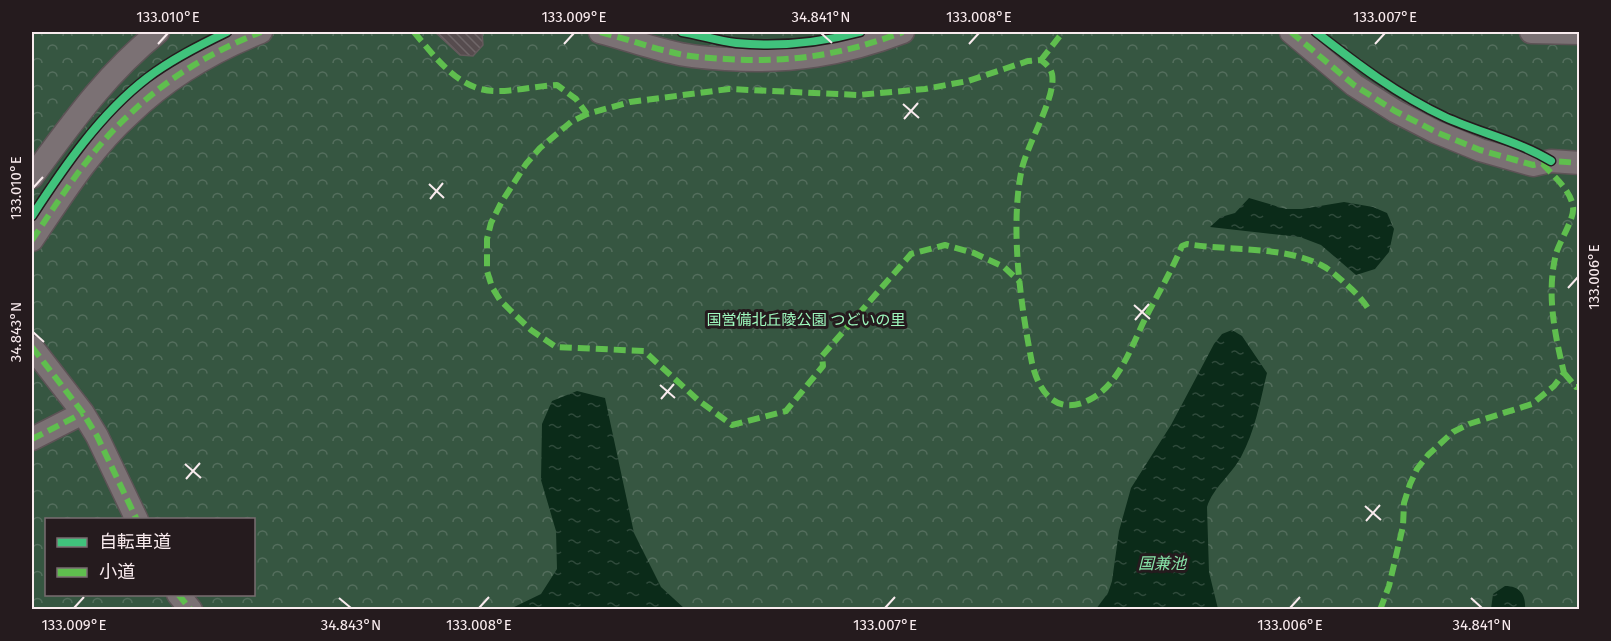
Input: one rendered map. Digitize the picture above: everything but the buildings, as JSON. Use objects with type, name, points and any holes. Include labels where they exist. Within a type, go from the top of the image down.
[{"type":"street","points":[[32,177],[80,111],[129,55],[158,32]]},
{"type":"street","points":[[32,240],[83,166],[129,114],[157,90],[188,69],[221,50],[261,32]]},
{"type":"street","points":[[600,32],[672,52],[701,57],[766,61],[825,55],[903,32]]},
{"type":"street","points":[[1291,32],[1354,85],[1395,111],[1436,132],[1480,150],[1533,165],[1551,161],[1580,163]]},
{"type":"street","points":[[1531,32],[1580,33]]},
{"type":"street","points":[[32,347],[97,436],[137,518]]},
{"type":"street","points":[[32,439],[82,413]]},
{"type":"street","points":[[180,596],[191,609]]},
{"type":"green space","name":"国営備北丘陵公園 つどいの里","points":[[32,32],[1579,32],[1579,609],[32,609]]},
{"type":"water","points":[[1249,198],[1286,209],[1302,209],[1344,202],[1373,207],[1387,213],[1394,229],[1389,252],[1375,269],[1356,275],[1321,245],[1300,237],[1210,227],[1221,217],[1235,213]]},
{"type":"water","name":"国兼池","points":[[1232,330],[1242,336],[1267,373],[1257,416],[1246,447],[1237,464],[1213,494],[1207,507],[1209,572],[1218,609],[1096,609],[1108,593],[1112,581],[1119,531],[1131,488],[1171,425],[1214,344],[1222,334]]},
{"type":"water","points":[[577,391],[605,398],[634,533],[661,587],[685,609],[510,609],[541,594],[557,569],[556,531],[541,480],[542,424],[552,401]]},
{"type":"water","points":[[1505,586],[1519,590],[1525,600],[1525,609],[1491,609],[1493,594]]},
{"type":"marked path","points":[[32,240],[89,158],[144,101],[191,67],[261,32]]},
{"type":"marked path","points":[[414,32],[440,62],[471,86],[497,91],[557,85],[576,99],[587,114],[630,102],[729,89],[858,95],[925,89],[968,81],[1028,61],[1041,60],[1052,74],[1052,84],[1050,96],[1021,173],[1017,219],[1018,269],[1024,318],[1035,374],[1045,392],[1059,403],[1068,405],[1089,400],[1109,384],[1124,363],[1182,246],[1187,244],[1273,252],[1306,259],[1335,274],[1369,310]]},
{"type":"marked path","points":[[600,32],[685,55],[750,60],[816,56],[881,40],[903,32]]},
{"type":"marked path","points":[[1041,60],[1063,32]]},
{"type":"marked path","points":[[1291,32],[1354,85],[1395,111],[1436,132],[1480,150],[1533,165],[1551,161],[1580,163]]},
{"type":"marked path","points":[[587,114],[571,122],[540,148],[526,164],[501,203],[491,223],[487,239],[487,271],[492,287],[500,300],[531,330],[556,347],[644,351],[698,400],[732,425],[786,411],[823,366],[822,356],[911,254],[945,245],[974,253],[1004,267],[1020,282]]},
{"type":"marked path","points":[[1380,610],[1389,586],[1403,526],[1404,503],[1417,469],[1428,455],[1453,432],[1469,424],[1532,404],[1554,386],[1564,373],[1555,329],[1552,284],[1556,254],[1572,217],[1573,207],[1565,189],[1542,163]]},
{"type":"marked path","points":[[32,347],[83,413],[97,436],[136,518]]},
{"type":"marked path","points":[[1564,373],[1576,387],[1580,387]]},
{"type":"marked path","points":[[32,439],[83,413]]},
{"type":"marked path","points":[[180,596],[191,610]]},
{"type":"cycle path","points":[[32,216],[84,142],[130,92],[166,65],[227,32]]},
{"type":"cycle path","points":[[682,32],[729,42],[767,45],[829,39],[860,32]]},
{"type":"cycle path","points":[[1316,32],[1378,78],[1411,99],[1458,123],[1525,148],[1551,161]]}]
